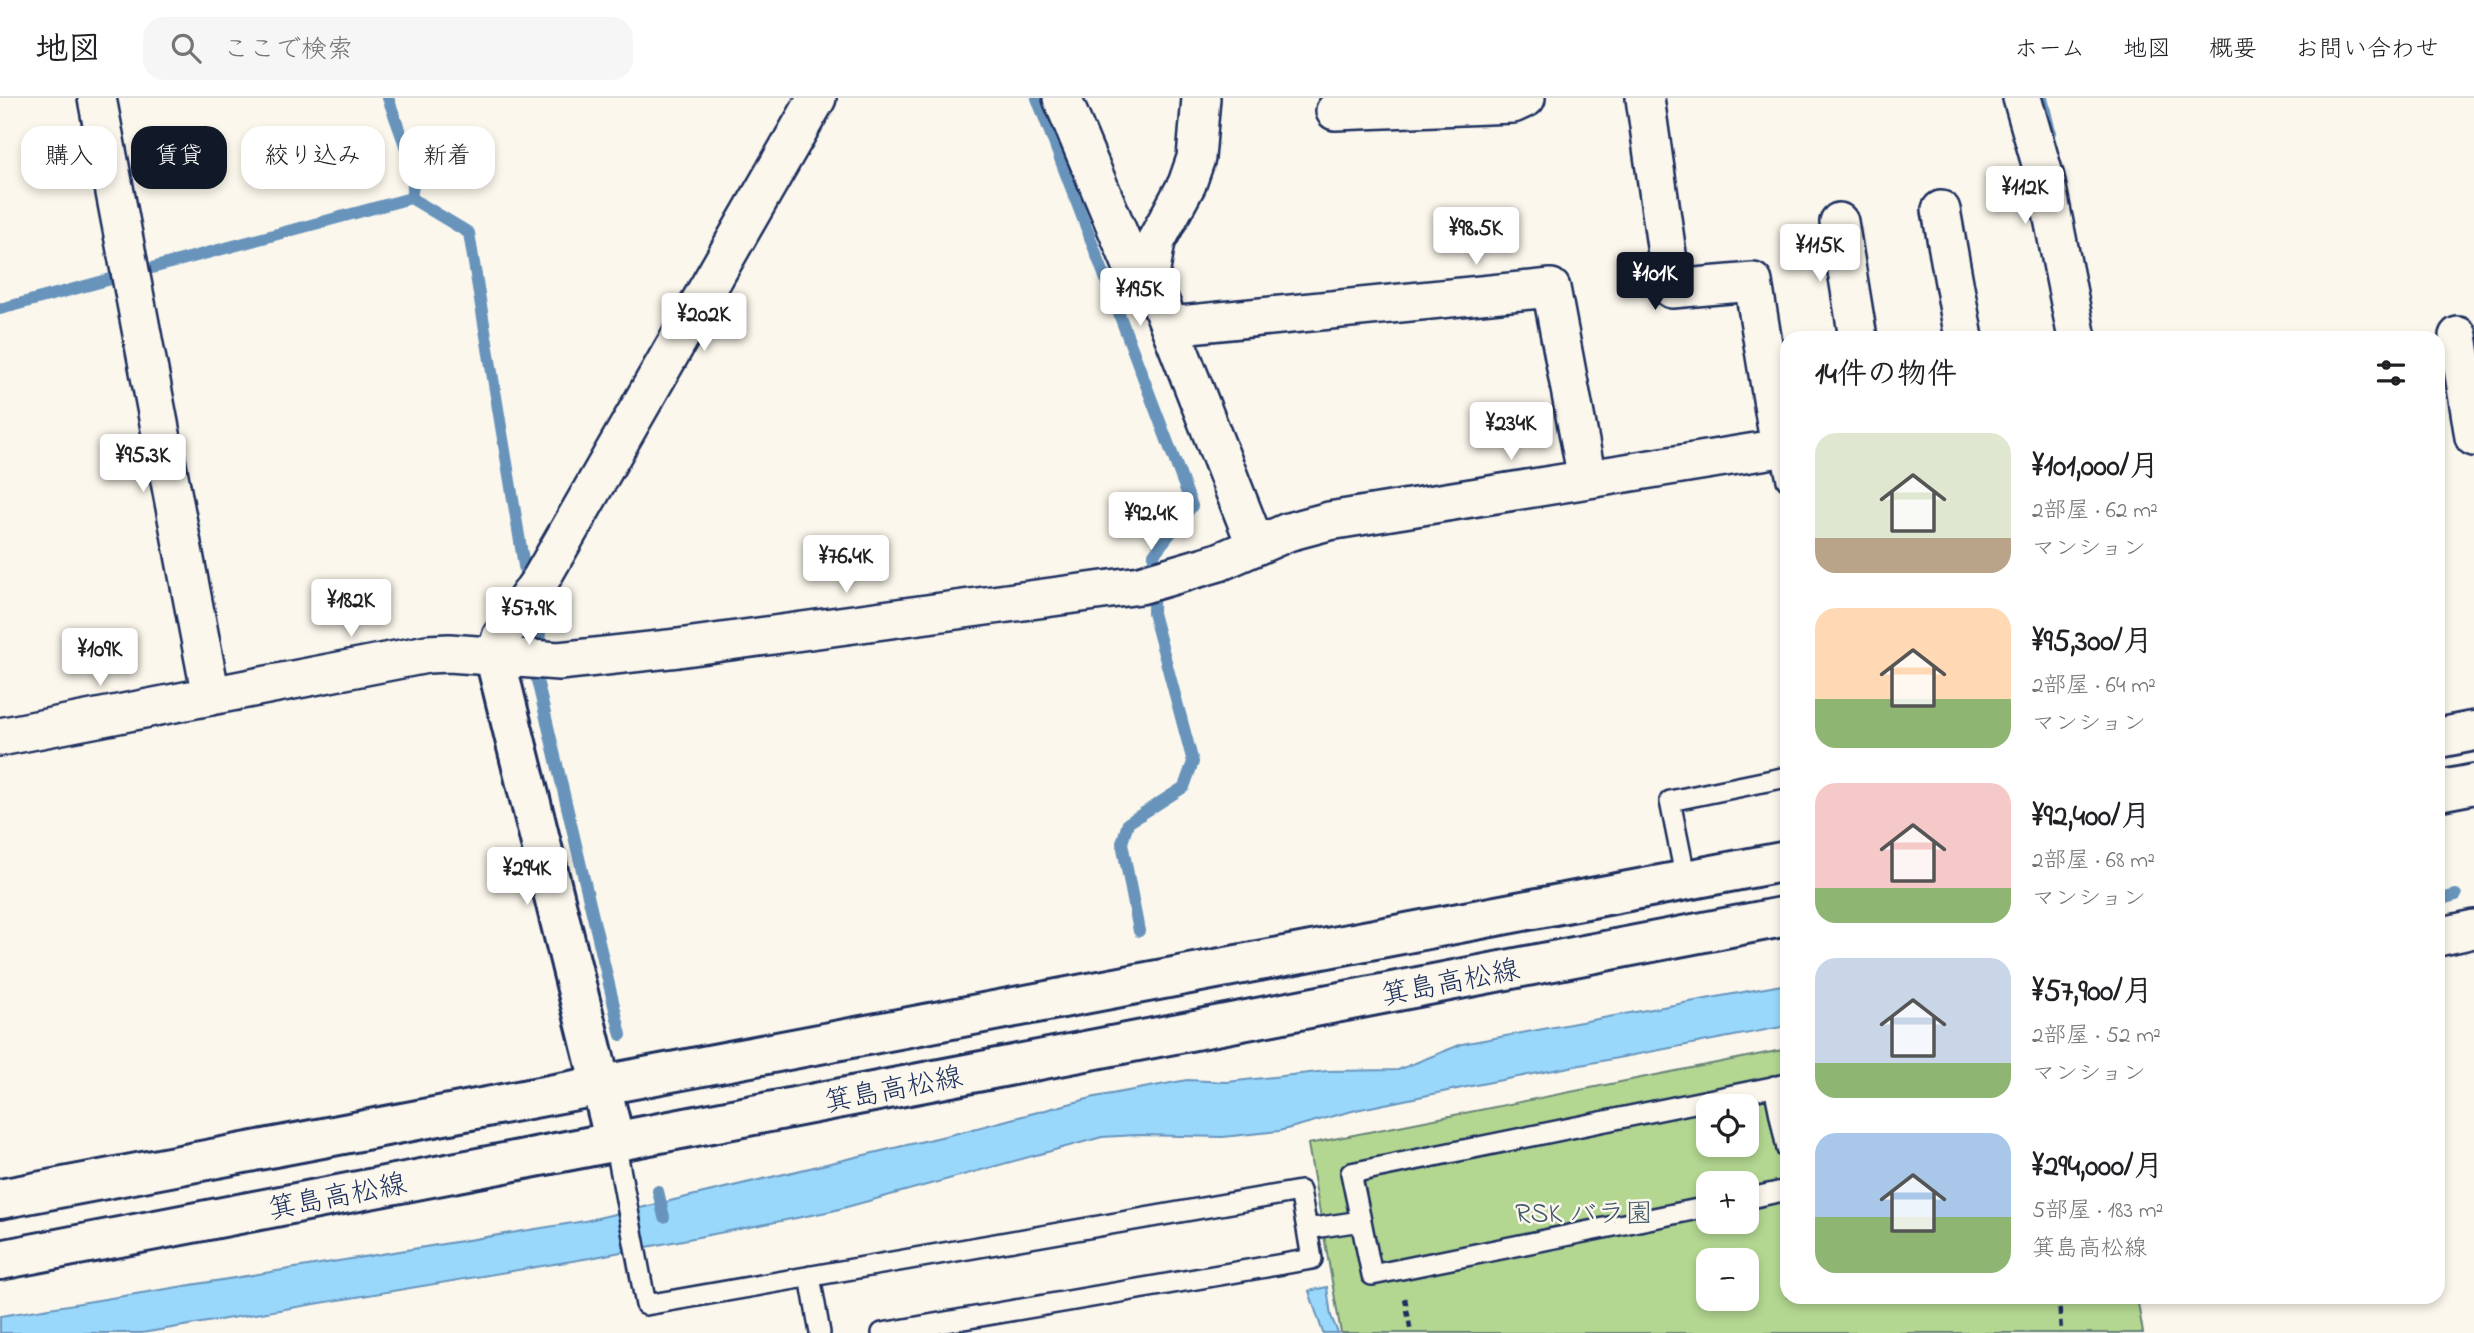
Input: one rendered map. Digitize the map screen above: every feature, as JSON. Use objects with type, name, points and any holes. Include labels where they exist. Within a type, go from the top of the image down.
[{"type":"main road","points":[[508,658],[615,1142]]},
{"type":"main road","points":[[2445,737],[2474,731]]},
{"type":"main road","points":[[2445,790],[2474,784]]},
{"type":"main road","name":"箕島高松線","points":[[0,1199],[1780,862]]},
{"type":"main road","name":"箕島高松線","points":[[0,1260],[1780,917]]},
{"type":"street","points":[[97,98],[211,696]]},
{"type":"street","points":[[508,658],[500,637],[541,579],[817,98]]},
{"type":"street","points":[[1062,98],[1136,275],[1150,276]]},
{"type":"street","points":[[1201,98],[1196,158],[1187,184],[1156,241],[1150,276],[1256,546]]},
{"type":"street","points":[[1335,111],[1513,104],[1526,98]]},
{"type":"street","points":[[1645,98],[1672,289],[1753,282],[1780,430]]},
{"type":"street","points":[[2022,98],[2045,178],[2076,331]]},
{"type":"street","points":[[1941,210],[1963,331]]},
{"type":"street","points":[[1839,222],[1857,331]]},
{"type":"street","points":[[1170,326],[1551,288],[1587,480]]},
{"type":"street","points":[[2457,336],[2474,437]]},
{"type":"street","points":[[0,737],[427,654],[449,653],[559,661],[678,648],[1140,585],[1219,562],[1288,532],[1329,521],[1587,480],[1780,459]]},
{"type":"street","points":[[2445,935],[2474,929]]},
{"type":"lane","points":[[1686,880],[1670,801],[1780,779]]},
{"type":"lane","points":[[1696,1208],[1372,1275],[1352,1172],[1780,1085]]},
{"type":"lane","points":[[615,1142],[646,1304],[1300,1191],[1321,1227],[1312,1259],[882,1333]]},
{"type":"lane","points":[[1759,1196],[1780,1192]]},
{"type":"lane","points":[[1321,1227],[1361,1220]]},
{"type":"lane","points":[[810,1276],[820,1333]]},
{"type":"path","points":[[2059,1304],[2061,1333]]},
{"type":"green space","name":"RSK バラ園","points":[[1780,1050],[1780,1304],[2138,1304],[2143,1333],[1341,1333],[1308,1144]]},
{"type":"water","points":[[1780,985],[1780,1027],[1486,1083],[1356,1110],[1279,1131],[1223,1137],[1102,1137],[832,1211],[590,1258],[142,1333],[0,1333],[0,1316],[585,1221],[962,1132],[1095,1097],[1187,1080],[1227,1082],[1327,1071],[1398,1070],[1462,1044]]},
{"type":"water","points":[[1327,1287],[1331,1316],[1338,1333],[1323,1333],[1309,1291]]},
{"type":"waterway","points":[[388,98],[415,173],[411,198]]},
{"type":"waterway","points":[[1037,98],[1192,506],[1154,554],[1153,613],[1193,762],[1184,787],[1128,823],[1122,843],[1139,931]]},
{"type":"waterway","points":[[2042,98],[2050,132]]},
{"type":"waterway","points":[[0,309],[411,198],[469,233],[525,572],[540,631],[537,680],[621,1035]]},
{"type":"waterway","points":[[2445,898],[2456,895]]},
{"type":"waterway","points":[[658,1191],[664,1217]]}]
